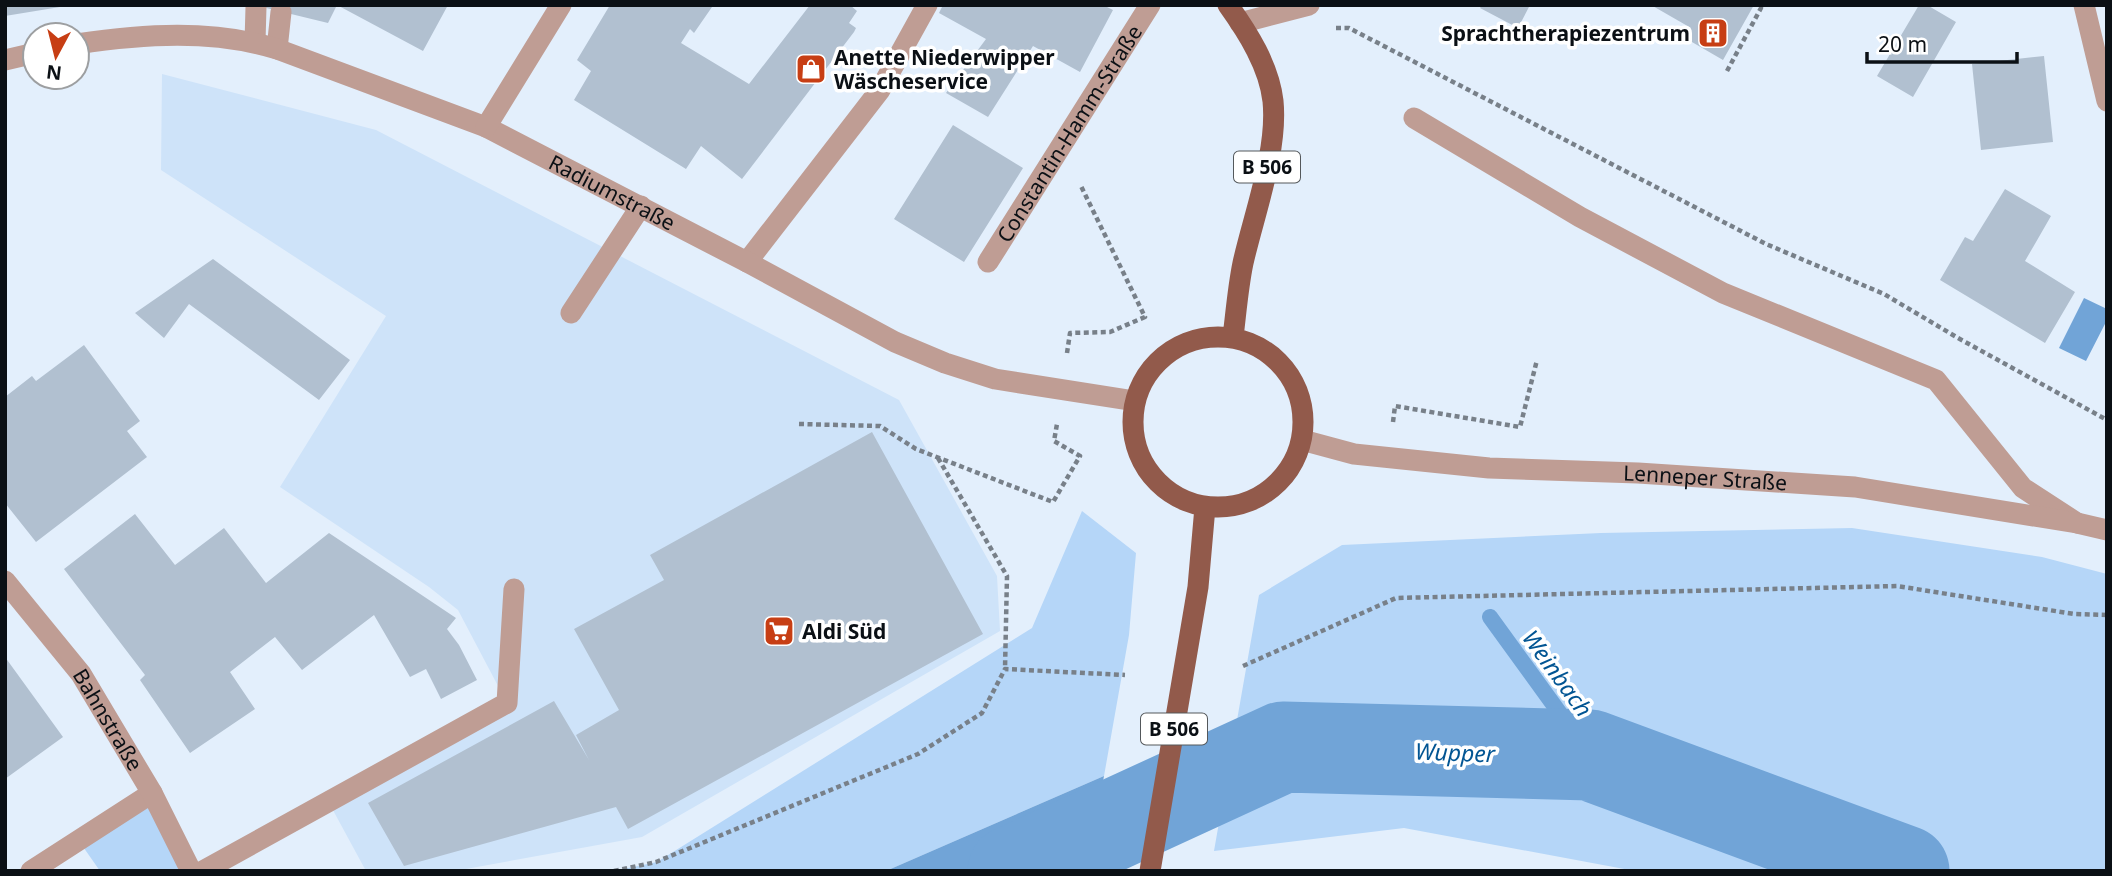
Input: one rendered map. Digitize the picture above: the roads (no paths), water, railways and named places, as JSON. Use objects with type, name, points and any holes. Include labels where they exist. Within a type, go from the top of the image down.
[{"type":"main road","name":"B 506","points":[[1233,337],[1242,267],[1266,173],[1273,120],[1273,100],[1259,55],[1234,14]]},
{"type":"main road","points":[[1233,337],[1259,346],[1280,363],[1296,387],[1304,413],[1302,440],[1287,474],[1274,487],[1241,504],[1205,507],[1182,500],[1162,487],[1147,469],[1136,449],[1132,425],[1135,401],[1148,373],[1171,350],[1201,338],[1233,337]]},
{"type":"main road","name":"B 506","points":[[1150,871],[1198,587],[1205,507]]},
{"type":"street","points":[[486,127],[561,5]]},
{"type":"street","points":[[747,262],[880,89],[927,5]]},
{"type":"street","name":"Constantin-Hamm-Straße","points":[[988,262],[1150,5]]},
{"type":"street","points":[[1234,14],[1309,5]]},
{"type":"street","points":[[2084,5],[2107,101]]},
{"type":"street","points":[[255,42],[256,7]]},
{"type":"street","points":[[276,49],[281,12]]},
{"type":"street","name":"Radiumstraße","points":[[91,43],[171,34],[255,42],[276,49],[486,127],[895,342],[945,363],[995,379],[1135,401]]},
{"type":"street","points":[[1414,118],[1590,222],[1723,293],[1936,380],[2023,488],[2077,523]]},
{"type":"street","points":[[571,313],[640,206]]},
{"type":"street","name":"Lenneper Straße","points":[[1302,440],[1354,454],[1489,468],[1638,473],[1855,487],[2107,530]]},
{"type":"street","name":"Bahnstraße","points":[[5,581],[80,674],[152,793],[191,871]]},
{"type":"street","points":[[203,871],[507,703],[514,589]]},
{"type":"street","points":[[31,871],[152,793]]},
{"type":"waterway","name":"Weinbach","points":[[1490,617],[1590,755]]},
{"type":"waterway","name":"Wupper","points":[[1013,871],[1283,747],[1590,755],[1904,871]]},
{"type":"place","name":"Sprachtherapiezentrum","points":[[1713,33]]},
{"type":"place","name":"Anette Niederwipper Wäscheservice","points":[[811,69]]},
{"type":"place","name":"Aldi Süd","points":[[779,631]]}]
